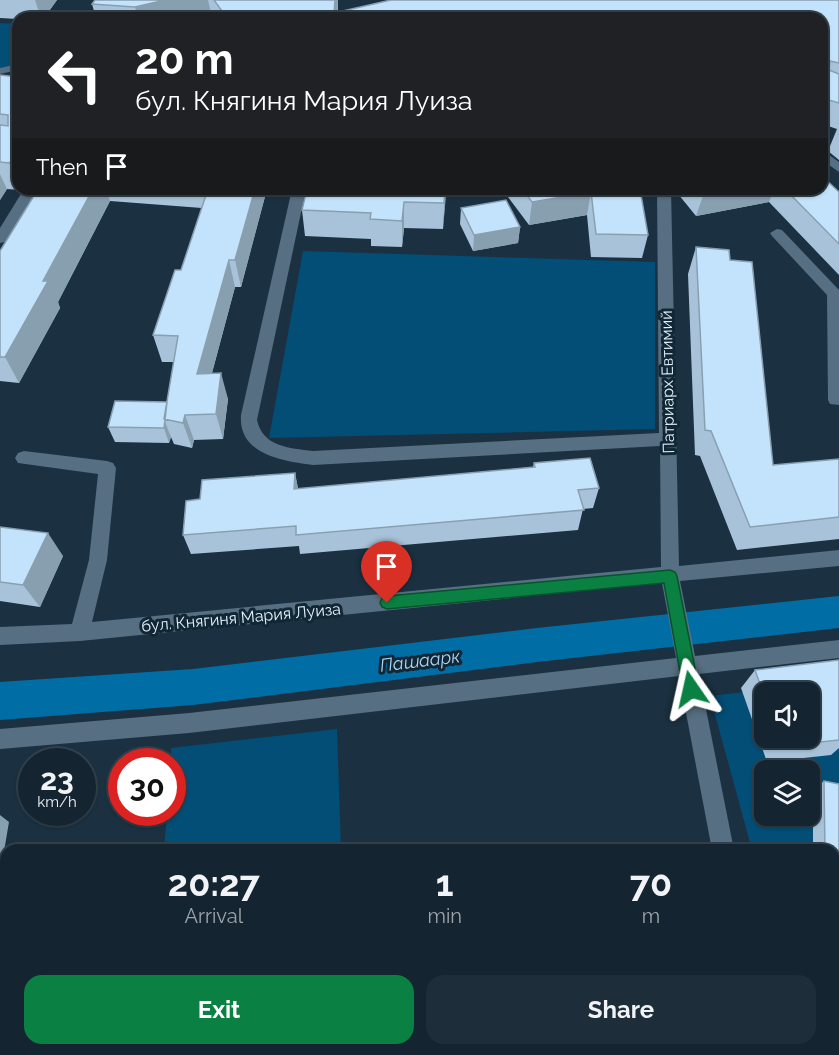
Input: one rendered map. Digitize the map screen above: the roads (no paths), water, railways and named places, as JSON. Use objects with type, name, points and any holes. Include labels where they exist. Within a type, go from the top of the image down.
[{"type":"street","points":[[0,239],[27,195]]},
{"type":"street","points":[[298,195],[251,404],[249,422],[260,445],[273,451],[313,458],[668,439]]},
{"type":"street","name":"Патриарх Евтимий","points":[[663,195],[670,576],[722,844]]},
{"type":"street","points":[[777,233],[836,294],[836,400]]},
{"type":"street","points":[[24,458],[107,468],[98,560],[80,632]]},
{"type":"street","name":"бул. Княгиня Мария Луиза","points":[[0,636],[80,632],[839,558]]},
{"type":"street","points":[[0,740],[189,723],[839,649]]},
{"type":"waterway","name":"Пашаарк","points":[[0,701],[193,687],[537,645],[839,612]]}]
